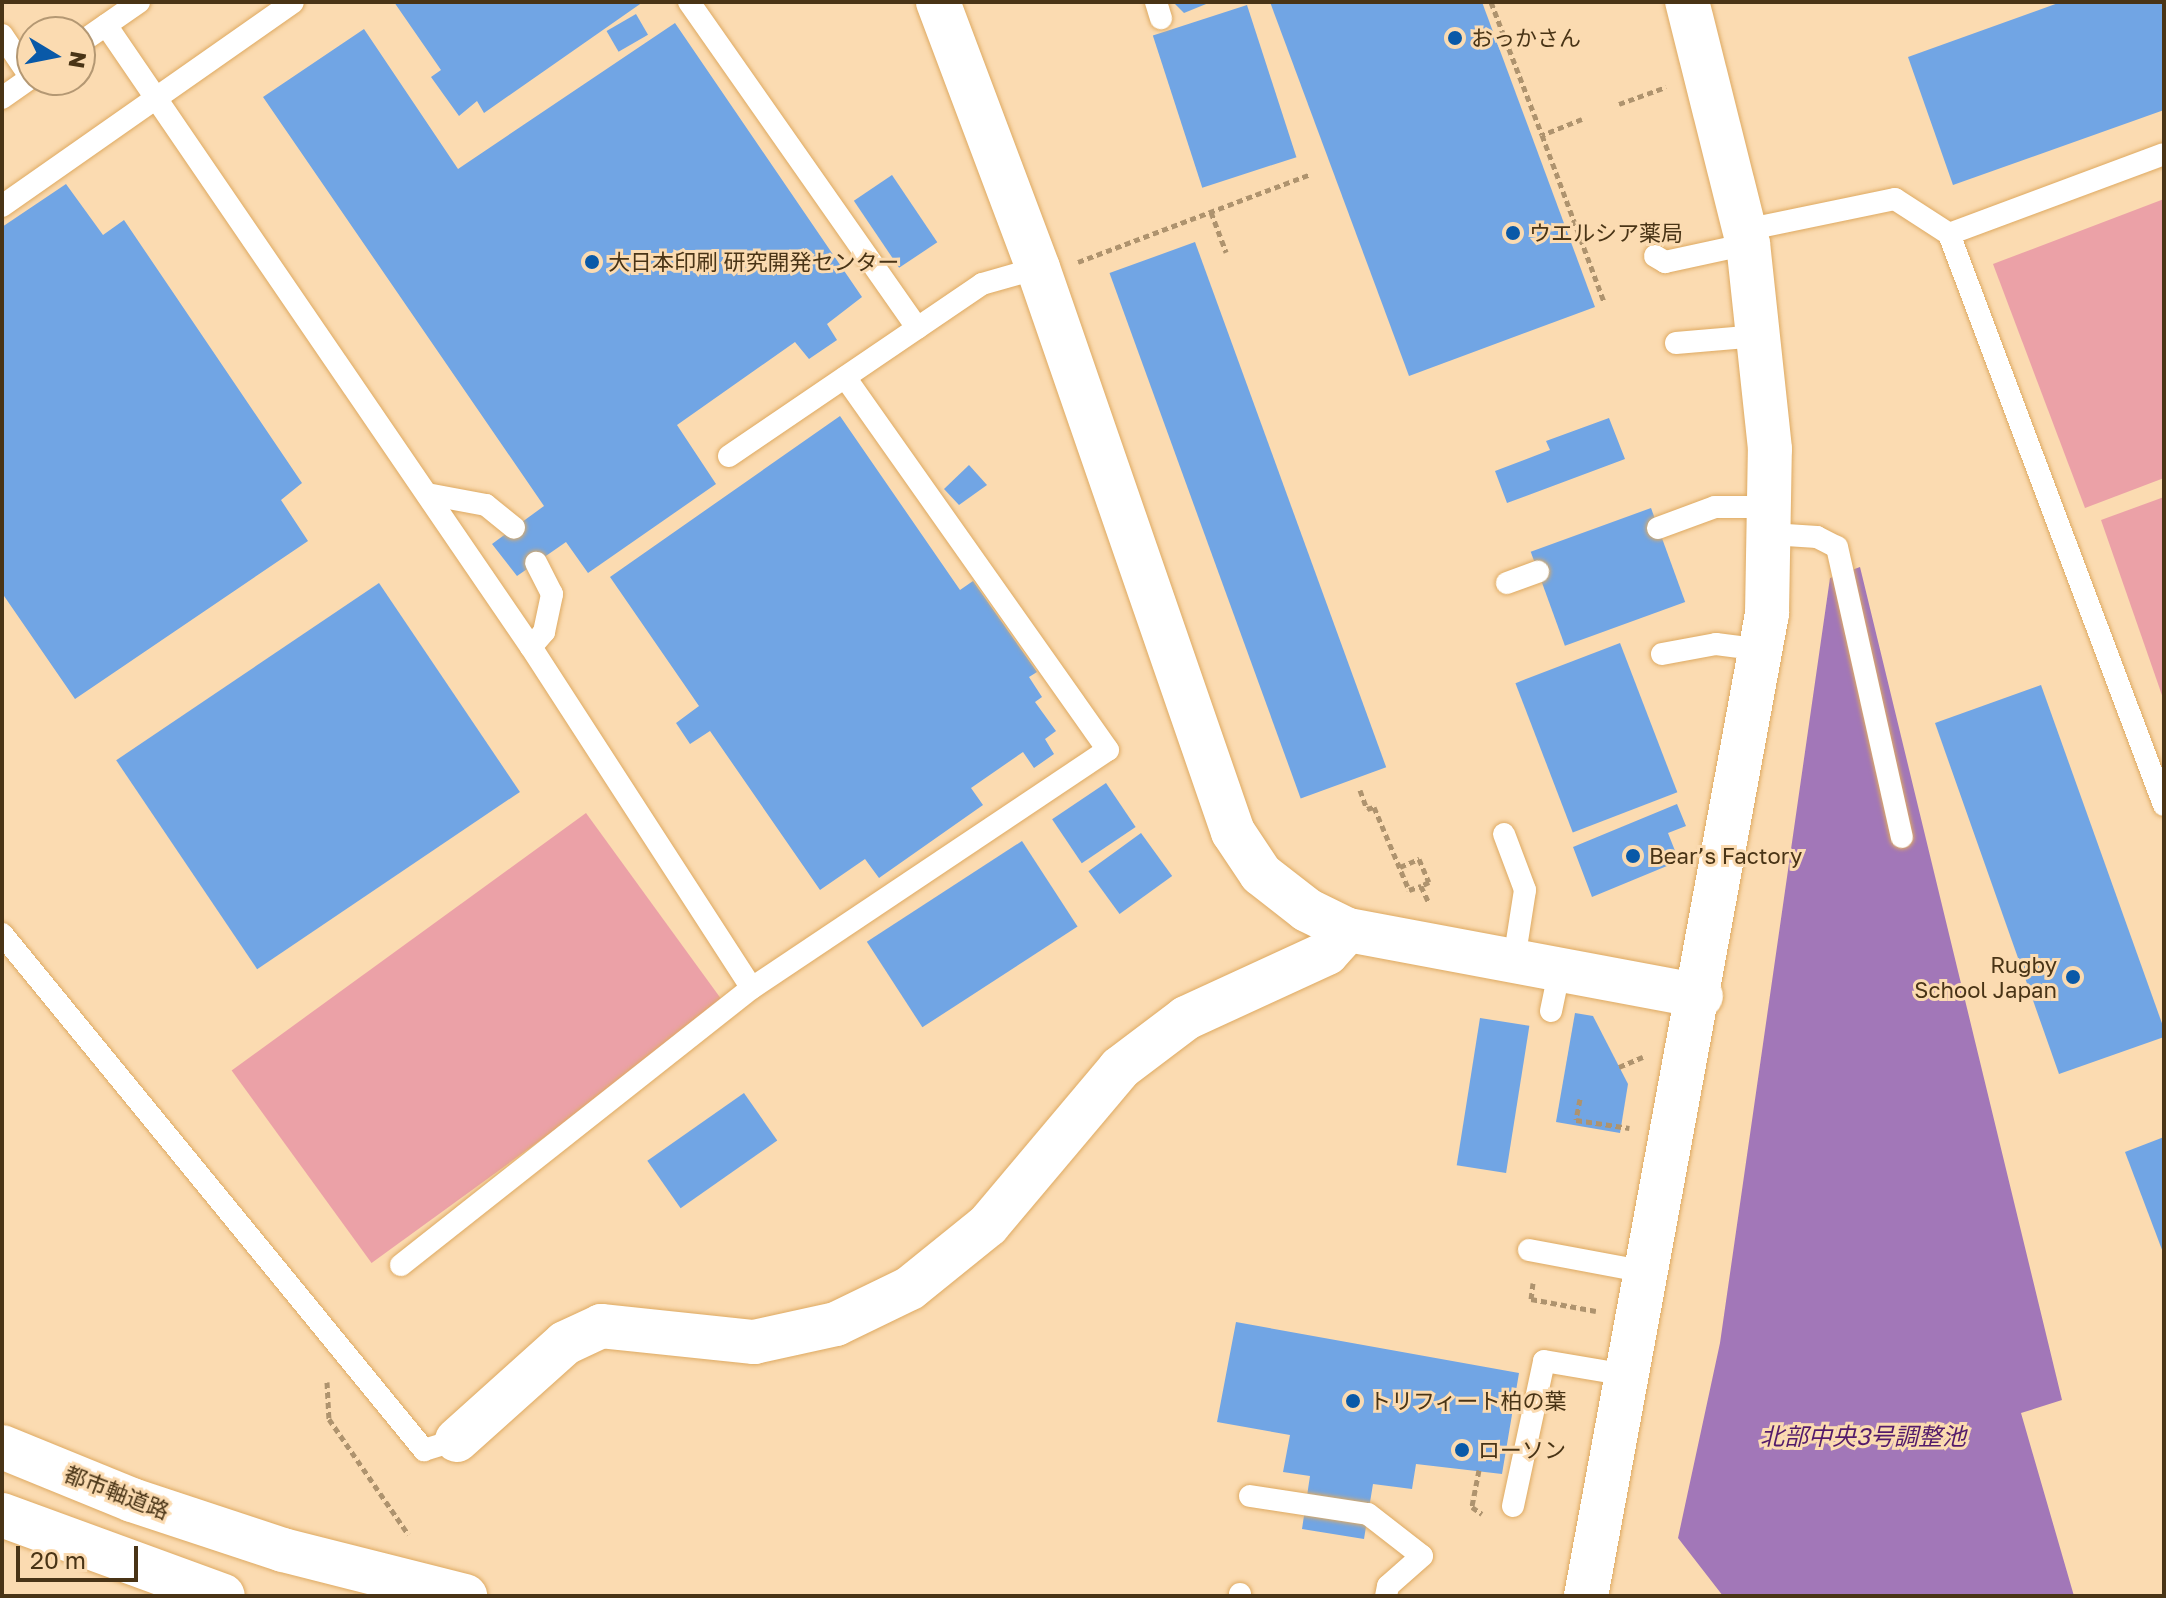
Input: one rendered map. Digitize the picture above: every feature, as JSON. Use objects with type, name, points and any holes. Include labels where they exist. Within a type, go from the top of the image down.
[{"type":"street","points":[[938,2],[1038,268],[1233,832],[1261,874],[1307,910],[1348,930],[1701,996]]},
{"type":"street","points":[[1586,1596],[1701,996],[1763,650],[1771,521],[1758,336],[1746,237],[1687,2]]},
{"type":"street","points":[[457,1440],[565,1343],[601,1326],[754,1342],[836,1324],[910,1288],[988,1225],[1120,1068],[1186,1018],[1327,953],[1348,930]]},
{"type":"street","name":"都市軸道路","points":[[2,1447],[132,1500],[283,1550],[465,1596]]},
{"type":"street","points":[[2,1515],[223,1596]]},
{"type":"lane","points":[[96,32],[139,2]]},
{"type":"lane","points":[[2,206],[293,2]]},
{"type":"lane","points":[[689,2],[917,328]]},
{"type":"lane","points":[[106,25],[531,647],[752,988]]},
{"type":"lane","points":[[2,35],[16,55]]},
{"type":"lane","points":[[1949,234],[2164,154]]},
{"type":"lane","points":[[1655,256],[1665,262],[1746,237],[1895,199],[1949,234],[2164,805]]},
{"type":"lane","points":[[729,456],[982,284],[1038,268]]},
{"type":"lane","points":[[1676,343],[1758,336]]},
{"type":"lane","points":[[401,1265],[752,988],[1108,750],[845,377]]},
{"type":"lane","points":[[427,494],[486,505],[514,528]]},
{"type":"lane","points":[[1658,528],[1715,507],[1771,521],[1837,547],[1902,837]]},
{"type":"lane","points":[[531,647],[544,632],[552,594],[536,563]]},
{"type":"lane","points":[[1507,583],[1538,572]]},
{"type":"lane","points":[[1662,654],[1716,644],[1763,650]]},
{"type":"lane","points":[[1504,834],[1525,890],[1514,960]]},
{"type":"lane","points":[[2,934],[323,1321],[424,1450],[457,1440]]},
{"type":"lane","points":[[1551,1011],[1560,968]]},
{"type":"lane","points":[[1529,1250],[1647,1272]]},
{"type":"lane","points":[[1513,1506],[1544,1361],[1627,1375]]},
{"type":"lane","points":[[1250,1496],[1368,1514],[1422,1556],[1387,1591]]},
{"type":"path","points":[[1491,2],[1604,302]]},
{"type":"path","points":[[1619,104],[1671,85]]},
{"type":"path","points":[[1542,135],[1582,119]]},
{"type":"path","points":[[1038,268],[1064,267],[1311,174]]},
{"type":"path","points":[[1211,212],[1226,252]]},
{"type":"path","points":[[1360,790],[1367,809],[1374,807],[1409,890],[1429,882],[1419,859],[1400,867]]},
{"type":"path","points":[[1421,886],[1430,906],[1439,909]]},
{"type":"path","points":[[1619,1067],[1634,1058]]},
{"type":"path","points":[[1580,1099],[1576,1120],[1642,1130]]},
{"type":"path","points":[[1534,1273],[1531,1299],[1605,1313]]},
{"type":"path","points":[[323,1321],[329,1419],[408,1534]]},
{"type":"path","points":[[1479,1470],[1472,1507],[1492,1522]]},
{"type":"shaded area","points":[[2164,199],[2164,478],[2085,508],[1993,264]]},
{"type":"shaded area","points":[[2164,497],[2164,701],[2101,520]]},
{"type":"shaded area","points":[[586,813],[726,1006],[372,1263],[232,1070]]},
{"type":"water","name":"北部中央3号調整池","points":[[1860,567],[2062,1400],[2021,1413],[2074,1596],[1723,1596],[1678,1538],[1720,1343],[1830,578]]},
{"type":"building","points":[[394,2],[643,2],[484,113],[477,101],[459,116],[431,77],[441,70]]},
{"type":"building","points":[[1173,2],[1211,2],[1184,13]]},
{"type":"building","points":[[1270,2],[1482,2],[1595,307],[1409,376]]},
{"type":"building","points":[[2061,2],[2164,2],[2164,110],[1953,185],[1908,57]]},
{"type":"building","points":[[1247,5],[1296,157],[1202,188],[1153,36]]},
{"type":"building","points":[[636,14],[648,35],[619,52],[607,31]]},
{"type":"building","points":[[675,23],[862,297],[827,324],[837,340],[809,359],[795,342],[677,425],[716,484],[588,573],[566,542],[517,576],[492,544],[544,506],[263,97],[364,29],[458,169]]},
{"type":"building","points":[[892,175],[937,242],[899,268],[854,201]]},
{"type":"building","points":[[66,184],[103,235],[124,220],[302,483],[281,500],[308,541],[75,699],[2,593],[2,227]]},
{"type":"building","points":[[1195,242],[1386,767],[1301,798],[1109,273]]},
{"type":"building","points":[[840,416],[960,590],[973,581],[1037,672],[1029,677],[1042,697],[1035,702],[1056,731],[1045,739],[1054,754],[1034,768],[1023,752],[971,788],[983,805],[879,878],[865,859],[820,890],[710,731],[690,744],[676,723],[699,706],[610,577]]},
{"type":"building","points":[[1609,418],[1625,459],[1507,503],[1495,471],[1550,450],[1546,441]]},
{"type":"building","points":[[969,465],[987,485],[959,505],[944,489]]},
{"type":"building","points":[[1651,508],[1685,602],[1565,646],[1531,552]]},
{"type":"building","points":[[379,583],[520,792],[257,969],[116,760]]},
{"type":"building","points":[[1620,643],[1677,792],[1573,833],[1515,683]]},
{"type":"building","points":[[2041,685],[2164,1029],[2164,1037],[2059,1074],[1935,723]]},
{"type":"building","points":[[1106,783],[1136,827],[1082,863],[1052,819]]},
{"type":"building","points":[[1677,804],[1686,826],[1668,833],[1679,861],[1592,897],[1573,847]]},
{"type":"building","points":[[1141,833],[1172,876],[1120,914],[1088,871]]},
{"type":"building","points":[[1022,841],[1078,927],[922,1027],[867,942]]},
{"type":"building","points":[[1575,1013],[1593,1016],[1628,1084],[1620,1133],[1556,1122]]},
{"type":"building","points":[[1480,1018],[1529,1026],[1506,1173],[1457,1165]]},
{"type":"building","points":[[744,1093],[777,1141],[681,1208],[647,1161]]},
{"type":"building","points":[[2164,1137],[2164,1255],[2125,1152]]},
{"type":"building","points":[[1236,1322],[1519,1373],[1502,1474],[1416,1464],[1412,1489],[1373,1484],[1364,1539],[1302,1529],[1310,1476],[1283,1472],[1290,1435],[1217,1422]]},
{"type":"place","name":"おっかさん","points":[[1455,38]]},
{"type":"place","name":"ウエルシア薬局","points":[[1513,233]]},
{"type":"place","name":"大日本印刷 研究開発センター","points":[[592,262]]},
{"type":"place","name":"Bear’s Factory","points":[[1633,856]]},
{"type":"place","name":"Rugby School Japan","points":[[2073,977]]},
{"type":"place","name":"トリフィート柏の葉","points":[[1353,1401]]},
{"type":"place","name":"ローソン","points":[[1462,1450]]}]
